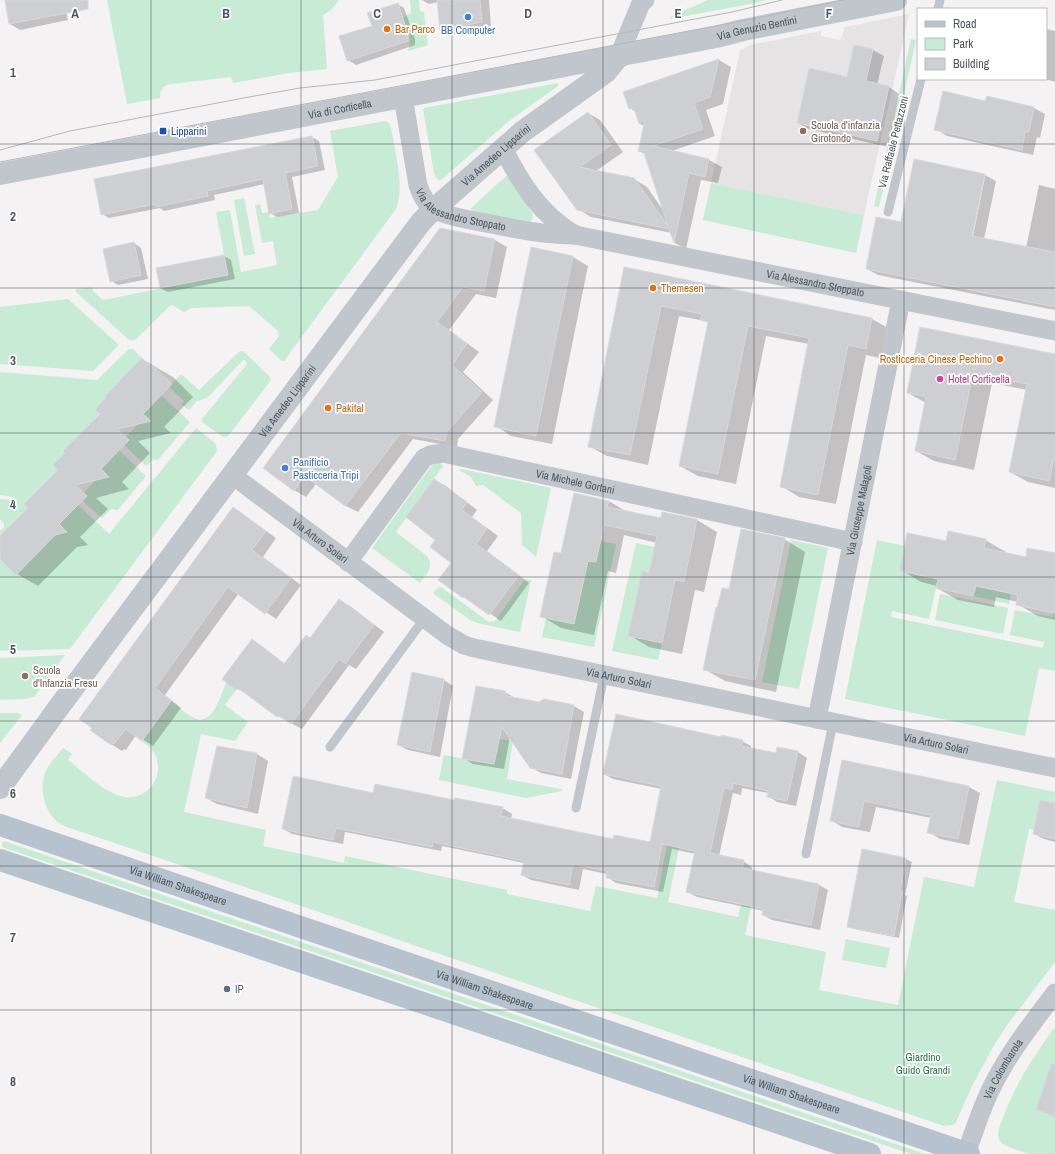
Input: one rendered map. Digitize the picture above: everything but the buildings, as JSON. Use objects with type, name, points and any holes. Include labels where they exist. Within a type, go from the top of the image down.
[{"type":"main road","name":"Via William Shakespeare","points":[[0,825],[968,1154]]},
{"type":"main road","points":[[0,860],[870,1154]]},
{"type":"street","points":[[619,56],[641,3],[645,0]]},
{"type":"street","name":"Via Genuzio Bentini","points":[[619,56],[896,0]]},
{"type":"street","name":"Via di Corticella","points":[[0,174],[619,56]]},
{"type":"street","name":"Via Amedeo Lipparini","points":[[0,788],[415,230],[434,209],[503,148],[532,124],[606,72],[619,56]]},
{"type":"street","name":"Via Alessandro Stoppato","points":[[403,97],[418,184],[423,198],[434,209],[466,219],[532,232],[575,235],[1055,331]]},
{"type":"street","name":"Via Alessandro Stoppato","points":[[503,148],[512,166],[531,195],[548,215],[575,235]]},
{"type":"street","name":"Via Giuseppe Malagoli","points":[[825,721],[852,542],[901,300]]},
{"type":"street","name":"Via Michele Gortani","points":[[348,562],[424,458],[436,453],[443,453],[852,542]]},
{"type":"street","name":"Via Arturo Solari","points":[[232,475],[424,619],[456,640],[474,648],[1055,768]]},
{"type":"street","name":"Via Colombarola","points":[[968,1154],[988,1094],[997,1077],[1017,1043],[1055,993]]},
{"type":"lane","name":"Via Raffaele Pettazzoni","points":[[888,212],[921,80]]},
{"type":"lane","points":[[330,748],[424,619]]},
{"type":"lane","points":[[576,808],[604,676]]},
{"type":"lane","points":[[806,854],[825,721]]},
{"type":"shaded area","name":"Scuola d'infanzia Girotondo","points":[[909,14],[864,215],[711,183],[740,50],[750,45],[821,31],[821,36],[840,40],[845,27]]},
{"type":"green space","points":[[107,0],[339,0],[331,10],[323,15],[327,69],[289,73],[233,83],[231,77],[171,84],[162,88],[160,98],[127,104]]},
{"type":"green space","points":[[410,0],[419,0],[420,11],[424,12],[428,45],[408,51],[410,40],[402,18],[411,13]]},
{"type":"green space","points":[[708,0],[767,0],[670,19],[672,16]]},
{"type":"green space","points":[[911,39],[916,40],[879,207],[874,206]]},
{"type":"green space","points":[[558,83],[558,86],[509,121],[442,179],[438,180],[434,173],[424,108]]},
{"type":"green space","points":[[385,121],[389,123],[391,128],[397,158],[400,190],[396,209],[284,361],[282,361],[269,349],[279,336],[278,331],[249,306],[191,308],[185,312],[171,305],[135,340],[129,340],[75,291],[77,289],[92,287],[93,291],[103,300],[228,275],[216,212],[230,210],[241,272],[277,265],[273,241],[262,243],[255,205],[260,204],[262,213],[269,212],[270,218],[318,210],[338,177],[330,131]]},
{"type":"green space","points":[[506,176],[508,176],[532,212],[532,220],[528,223],[474,212],[471,210],[471,208]]},
{"type":"green space","points":[[711,183],[864,215],[856,253],[703,220]]},
{"type":"green space","points":[[244,198],[255,254],[244,256],[234,200]]},
{"type":"green space","points":[[68,299],[119,345],[93,371],[0,364],[0,307]]},
{"type":"green space","points":[[129,349],[133,349],[142,358],[105,396],[108,399],[102,402],[95,410],[99,414],[64,451],[66,454],[53,465],[58,470],[24,504],[28,508],[0,536],[0,531],[4,528],[4,524],[0,519],[0,499],[13,500],[14,497],[0,495],[0,372],[97,380]]},
{"type":"green space","points":[[240,351],[243,351],[270,377],[271,380],[228,436],[223,437],[202,422],[202,419],[247,364],[245,360],[243,360],[207,398],[197,401],[189,410],[181,404],[184,401],[169,387],[181,374],[199,390]]},
{"type":"green space","points":[[161,395],[190,422],[157,461],[154,459],[146,466],[124,445],[129,440],[126,437],[138,424],[150,420],[143,414]]},
{"type":"green space","points":[[196,428],[216,444],[217,451],[70,649],[0,651],[0,559],[55,535],[67,532],[59,524],[78,505],[109,534]]},
{"type":"green space","points":[[119,450],[146,476],[118,510],[111,509],[102,518],[83,501],[87,496],[83,493],[96,480],[101,469]]},
{"type":"green space","points":[[441,463],[443,466],[396,532],[428,557],[430,561],[430,568],[420,583],[372,548],[432,465]]},
{"type":"green space","points":[[462,469],[551,488],[536,557],[522,545],[521,513],[483,485],[476,486],[471,477],[459,470]]},
{"type":"green space","points":[[791,540],[828,548],[799,689],[762,682]]},
{"type":"green space","points":[[877,540],[905,546],[900,571],[938,579],[929,619],[892,611],[891,617],[1043,648],[1044,642],[1010,635],[1015,610],[1053,617],[1055,607],[1055,671],[1039,668],[1025,736],[845,699]]},
{"type":"green space","points":[[600,541],[616,544],[594,647],[542,637],[546,618],[574,624],[588,561],[596,562]]},
{"type":"green space","points":[[636,543],[654,547],[649,573],[642,572],[628,636],[662,643],[658,660],[612,651]]},
{"type":"green space","points":[[525,579],[531,580],[520,632],[477,623],[470,620],[433,593],[441,587],[489,622],[495,621]]},
{"type":"green space","points":[[976,586],[1011,594],[1009,604],[973,596]]},
{"type":"green space","points":[[940,594],[1008,608],[1003,634],[935,620]]},
{"type":"green space","points":[[65,655],[34,697],[0,700],[0,658]]},
{"type":"green space","name":"Giardino Guido Grandi","points":[[226,682],[236,690],[225,705],[248,722],[235,741],[201,734],[184,812],[266,830],[263,846],[344,863],[345,856],[507,890],[507,894],[590,911],[596,886],[657,898],[667,845],[679,848],[668,902],[738,917],[747,876],[757,878],[745,935],[826,952],[819,990],[898,1005],[924,877],[974,887],[997,780],[1055,792],[1054,802],[1040,800],[1034,830],[1029,829],[1014,902],[1055,910],[1055,962],[1007,1025],[993,1047],[972,1086],[956,1122],[953,1125],[944,1126],[70,828],[55,820],[51,815],[47,808],[43,794],[43,780],[48,766],[63,748],[72,754],[68,760],[110,792],[125,797],[139,795],[151,787],[155,781],[158,767],[155,754],[142,741],[171,701],[194,718],[200,720],[206,718],[211,714],[219,701]]},
{"type":"green space","points":[[0,713],[17,713],[22,715],[0,743]]},
{"type":"green space","points":[[499,739],[513,741],[507,779],[561,789],[562,791],[526,798],[439,780],[444,755],[491,764],[495,760]]},
{"type":"green space","points":[[4,841],[925,1154],[911,1154],[2,847]]},
{"type":"green space","points":[[846,939],[890,948],[886,968],[842,960]]},
{"type":"green space","points":[[1055,1027],[1055,1154],[1030,1154],[1002,1143],[998,1132],[1019,1082]]},
{"type":"tram line","points":[[0,150],[70,131],[300,88],[375,80],[732,12],[782,0]]},
{"type":"tram line","points":[[0,162],[757,18],[843,0]]},
{"type":"place","name":"BB Computer","points":[[468,17]]},
{"type":"place","name":"Bar Parco","points":[[387,29]]},
{"type":"place","name":"Lipparini","points":[[163,131]]},
{"type":"place","name":"Scuola d'infanzia Girotondo","points":[[803,131]]},
{"type":"place","name":"Themesen","points":[[653,288]]},
{"type":"place","name":"Rosticceria Cinese Pechino","points":[[1000,359]]},
{"type":"place","name":"Hotel Corticella","points":[[940,379]]},
{"type":"place","name":"Pakital","points":[[328,408]]},
{"type":"place","name":"Panificio Pasticceria Tripi","points":[[285,468]]},
{"type":"place","name":"Scuola d'Infanzia Fresu","points":[[25,676]]},
{"type":"place","name":"IP","points":[[227,989]]}]
